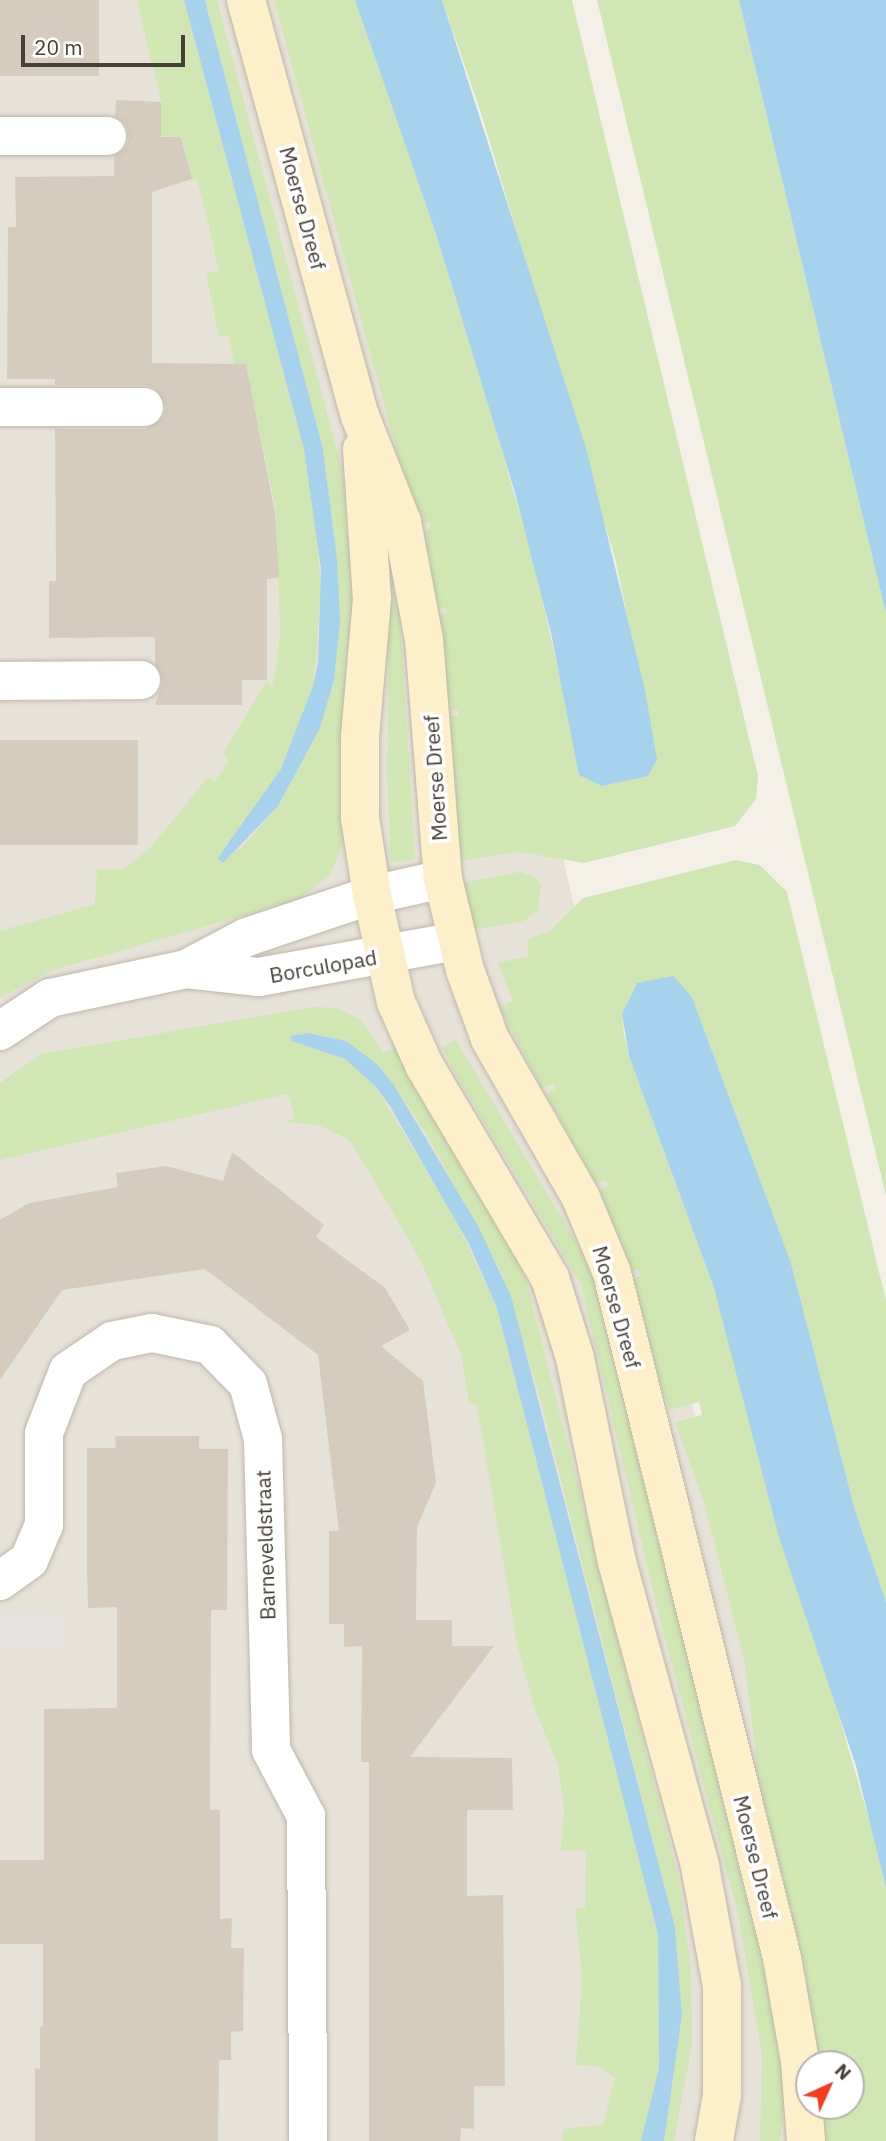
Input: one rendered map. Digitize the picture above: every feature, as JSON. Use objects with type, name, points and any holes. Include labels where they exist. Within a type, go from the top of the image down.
[{"type":"street","name":"Moerse Dreef","points":[[246,0],[360,416],[402,522],[424,639],[443,878],[458,942],[490,1039],[581,1198],[612,1273],[782,1958],[800,2061],[806,2141]]},
{"type":"street","points":[[0,136],[107,136]]},
{"type":"street","points":[[0,407],[144,407]]},
{"type":"street","name":"Moerse Dreef","points":[[360,416],[372,599],[360,736],[360,818],[372,895],[396,1002],[424,1065],[550,1278],[575,1358],[617,1562],[700,1866],[722,1986],[723,2095],[714,2141]]},
{"type":"street","points":[[0,681],[141,680]]},
{"type":"street","name":"Borculopad","points":[[0,1031],[50,998],[187,969],[247,937],[372,895],[443,878]]},
{"type":"street","name":"Borculopad","points":[[187,969],[259,977],[458,942]]},
{"type":"street","name":"Barneveldstraat","points":[[0,1581],[29,1560],[44,1525],[44,1433],[68,1371],[112,1340],[152,1333],[210,1345],[248,1384],[263,1439],[271,1750],[306,1816],[308,2141]]},
{"type":"shaded area","points":[[0,0],[360,0],[845,2050],[795,2050],[795,2120],[859,2120],[870,2141],[0,2141]]},
{"type":"shaded area","points":[[0,1613],[63,1613],[63,1647],[0,1647]]},
{"type":"green space","points":[[137,0],[184,0],[304,449],[316,521],[321,593],[313,686],[281,769],[219,859],[241,849],[278,806],[320,728],[334,681],[337,560],[323,449],[205,0],[217,0],[346,484],[355,562],[346,835],[330,875],[298,900],[50,971],[0,998],[0,931],[95,904],[97,870],[124,869],[151,847],[208,777],[215,781],[229,761],[223,754],[267,680],[272,688],[276,666],[280,633],[276,510],[246,365],[234,364],[229,336],[219,337],[206,273],[219,272],[206,213],[197,180],[192,179],[182,137],[160,136],[161,102]]},
{"type":"green space","points":[[274,0],[355,0],[436,234],[493,420],[534,563],[566,703],[656,752],[615,558],[481,113],[442,0],[572,0],[758,776],[756,799],[735,826],[584,863],[520,852],[459,861],[446,716],[458,716],[458,710],[445,710],[436,615],[448,613],[446,607],[434,609],[418,531],[430,529],[430,522],[417,525]]},
{"type":"green space","points":[[597,0],[739,0],[886,614],[886,1196]]},
{"type":"green space","points":[[399,602],[415,860],[391,862],[387,774],[389,603]]},
{"type":"green space","points":[[736,860],[760,865],[787,892],[886,1301],[886,1602],[855,1510],[791,1263],[692,997],[637,983],[622,1014],[629,1056],[714,1288],[873,1833],[886,1888],[886,2141],[822,2141],[821,2120],[865,2120],[865,2050],[815,2050],[805,1969],[762,1809],[745,1664],[705,1506],[675,1422],[702,1415],[699,1402],[670,1410],[651,1362],[629,1280],[641,1276],[638,1270],[626,1273],[598,1191],[609,1185],[606,1180],[596,1184],[546,1095],[556,1088],[553,1083],[542,1088],[499,1007],[513,1001],[498,963],[529,956],[527,939],[550,931],[583,898]]},
{"type":"green space","points":[[519,872],[536,878],[541,886],[538,910],[524,921],[473,930],[463,883]]},
{"type":"green space","points":[[312,1007],[338,1008],[361,1020],[383,1052],[402,1046],[514,1249],[526,1281],[679,1881],[691,1967],[692,2044],[674,2141],[664,2141],[682,2015],[675,1927],[539,1394],[502,1274],[428,1137],[394,1085],[378,1065],[330,1037],[301,1033],[292,1041],[345,1059],[375,1086],[454,1216],[497,1308],[658,1934],[659,2068],[641,2141],[562,2141],[564,2129],[603,2125],[615,2078],[598,2066],[576,2065],[582,1978],[575,1908],[585,1908],[586,1851],[561,1850],[564,1807],[558,1765],[535,1710],[517,1644],[477,1405],[469,1403],[461,1355],[420,1259],[357,1152],[348,1139],[318,1125],[284,1122],[295,1119],[288,1094],[0,1160],[0,1083],[41,1054]]},
{"type":"green space","points":[[456,1040],[595,1274],[779,2009],[785,2100],[780,2141],[760,2141],[762,2055],[738,1914],[656,1604],[581,1284],[454,1071],[442,1047]]},
{"type":"water","points":[[184,0],[205,0],[323,449],[337,560],[340,621],[334,680],[320,728],[278,806],[223,863],[218,859],[224,849],[281,769],[313,686],[318,663],[321,569],[304,449]]},
{"type":"water","points":[[355,0],[442,0],[586,448],[645,690],[657,759],[648,776],[602,786],[579,775],[551,633],[515,493],[436,234]]},
{"type":"water","points":[[739,0],[886,0],[886,614]]},
{"type":"water","points":[[673,976],[692,997],[791,1263],[855,1510],[886,1602],[886,1888],[856,1766],[779,1537],[714,1288],[629,1056],[622,1014],[637,983]]},
{"type":"water","points":[[307,1033],[346,1041],[378,1065],[394,1085],[478,1226],[511,1296],[675,1927],[682,2015],[664,2141],[641,2141],[659,2068],[658,1934],[497,1308],[469,1244],[390,1106],[375,1086],[345,1059],[292,1041],[291,1036]]},
{"type":"building","points":[[0,0],[99,0],[99,76],[0,76]]},
{"type":"building","points":[[116,100],[161,102],[161,137],[181,137],[192,179],[152,192],[152,363],[246,364],[275,513],[279,578],[267,579],[267,680],[242,680],[242,705],[155,705],[163,681],[155,664],[155,637],[49,638],[49,581],[56,581],[55,429],[145,429],[163,418],[166,406],[155,388],[145,385],[55,385],[55,379],[7,379],[8,227],[16,227],[15,177],[114,176],[114,156],[126,147],[129,137],[126,125],[115,116]]},
{"type":"building","points":[[0,740],[138,740],[138,845],[0,845]]},
{"type":"building","points":[[232,1152],[324,1225],[316,1237],[385,1288],[410,1330],[381,1346],[423,1381],[427,1412],[436,1483],[417,1527],[416,1620],[452,1620],[452,1646],[494,1646],[410,1757],[512,1758],[513,1810],[467,1810],[467,1896],[503,1895],[505,2086],[474,2086],[474,2129],[461,2128],[460,2141],[369,2141],[369,1762],[361,1762],[362,1646],[344,1647],[344,1624],[329,1624],[329,1531],[339,1531],[318,1355],[205,1269],[62,1290],[0,1380],[0,1220],[29,1203],[118,1187],[116,1173],[166,1166],[223,1181]]},
{"type":"building","points":[[115,1436],[199,1436],[199,1449],[228,1449],[227,1610],[211,1610],[210,1810],[220,1810],[220,1919],[232,1918],[231,1948],[244,1948],[243,2031],[231,2032],[231,2060],[219,2060],[218,2141],[35,2141],[35,2068],[40,2069],[40,2027],[43,2027],[43,1944],[0,1944],[0,1860],[44,1860],[44,1709],[117,1708],[117,1607],[88,1608],[87,1570],[87,1448],[116,1448]]}]
